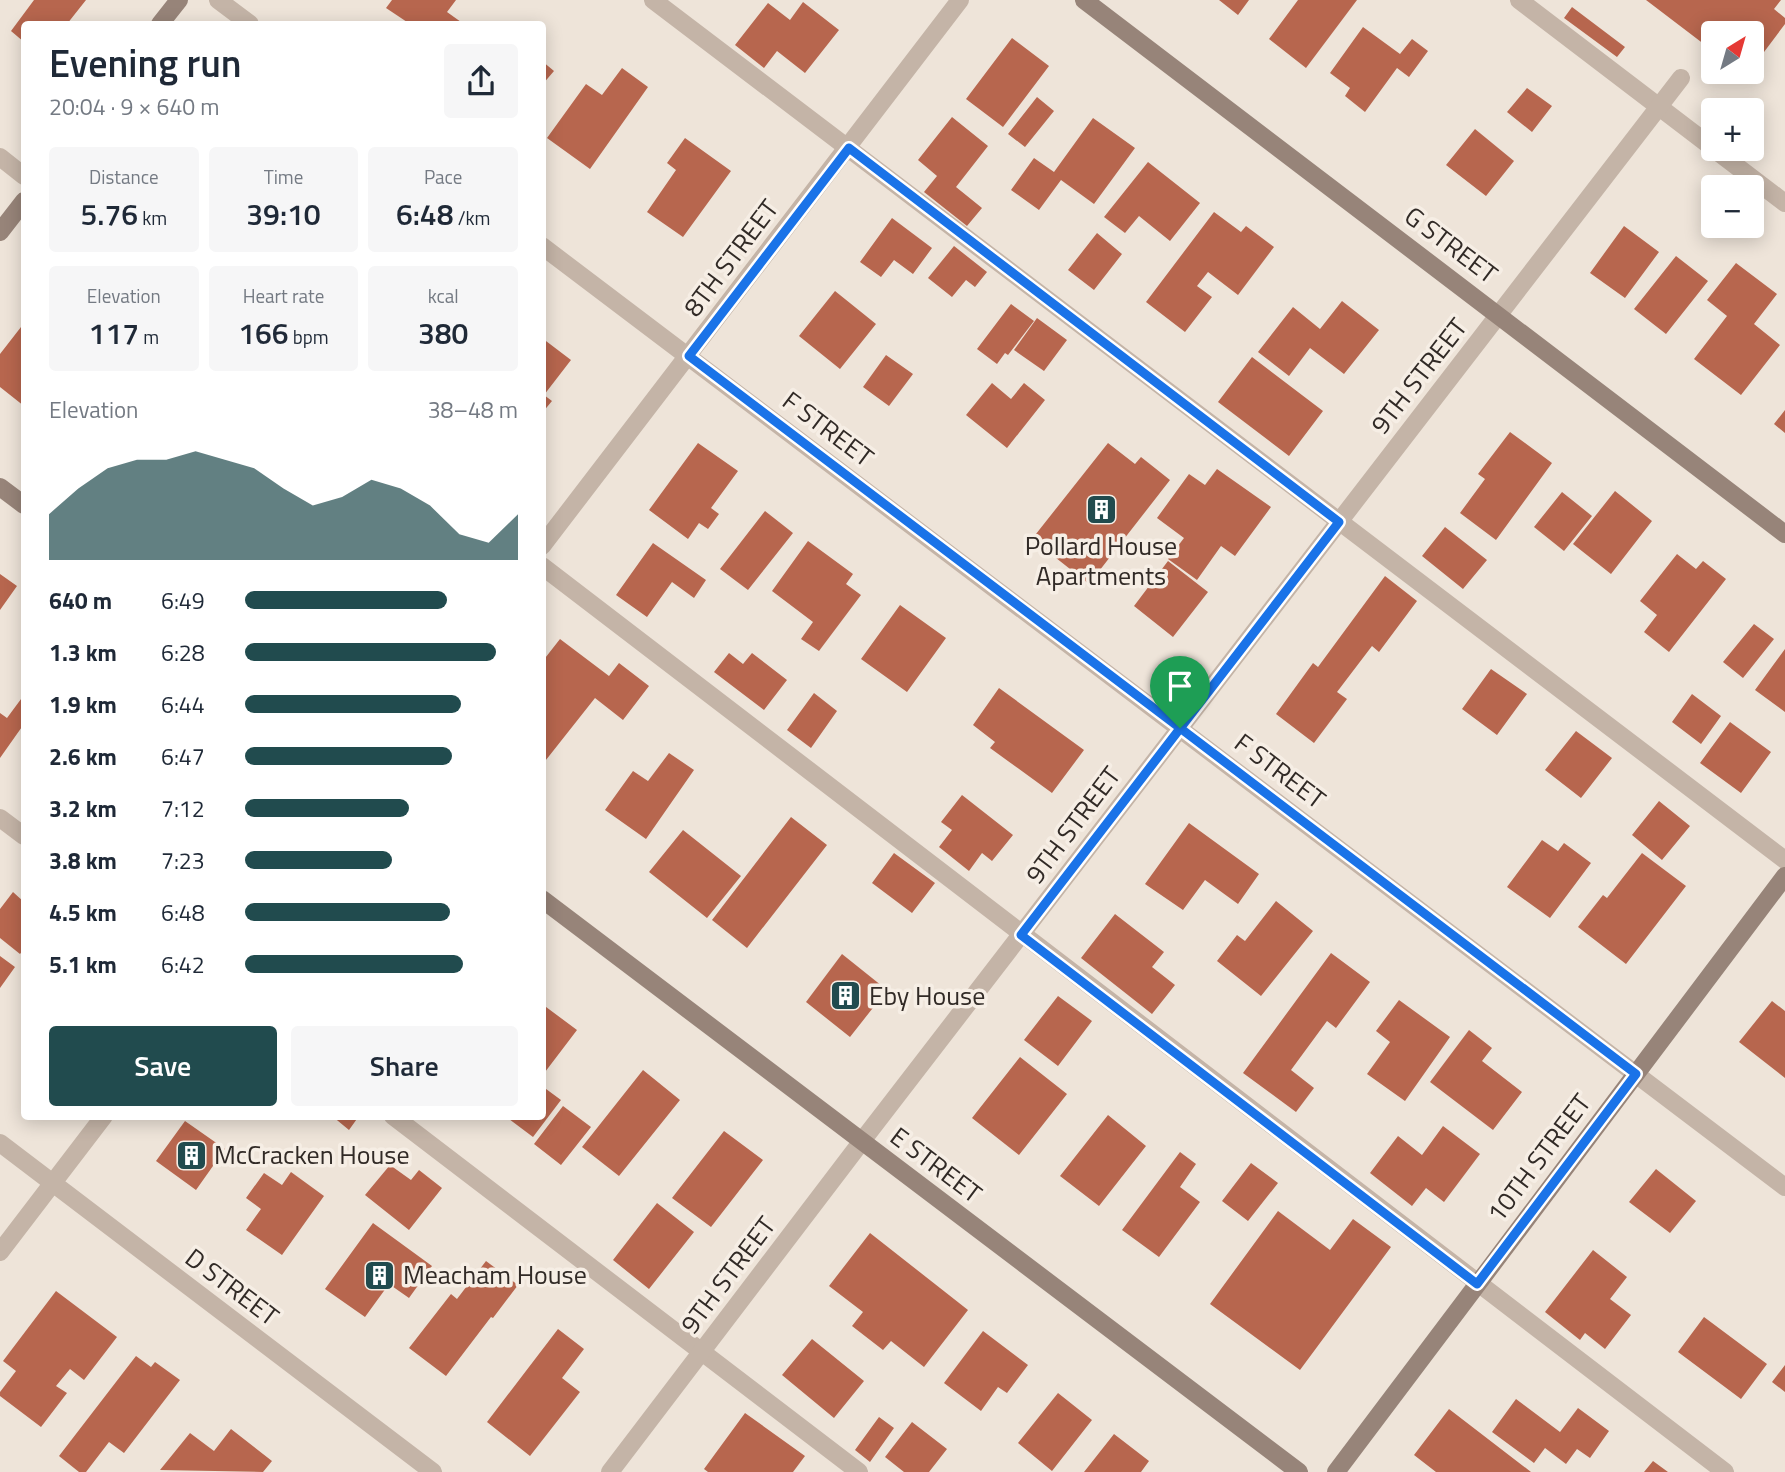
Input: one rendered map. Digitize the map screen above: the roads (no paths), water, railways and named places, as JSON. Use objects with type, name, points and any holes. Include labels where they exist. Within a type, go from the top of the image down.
[{"type":"street","points":[[162,21],[179,0]]},
{"type":"street","points":[[218,0],[246,21]]},
{"type":"street","points":[[653,0],[1785,860]]},
{"type":"street","name":"8TH STREET","points":[[546,541],[960,0]]},
{"type":"street","name":"G STREET","points":[[1084,0],[1785,534]]},
{"type":"street","points":[[1519,0],[1701,138]]},
{"type":"street","name":"9TH STREET","points":[[610,1472],[1681,78]]},
{"type":"street","points":[[0,157],[21,174]]},
{"type":"street","points":[[1731,161],[1785,203]]},
{"type":"street","points":[[0,232],[21,205]]},
{"type":"street","name":"F STREET","points":[[546,249],[1785,1187]]},
{"type":"street","points":[[0,486],[21,503]]},
{"type":"street","points":[[546,569],[1725,1472]]},
{"type":"street","points":[[0,818],[21,834]]},
{"type":"street","name":"10TH STREET","points":[[1336,1472],[1785,876]]},
{"type":"street","name":"E STREET","points":[[546,902],[1299,1472]]},
{"type":"street","points":[[0,1252],[101,1120]]},
{"type":"street","points":[[398,1120],[859,1472]]},
{"type":"street","name":"D STREET","points":[[0,1143],[433,1472]]},
{"type":"place","name":"Pollard House Apartments","points":[[1101,510]]},
{"type":"place","name":"Eby House","points":[[846,996]]},
{"type":"place","name":"McCracken House","points":[[191,1155]]},
{"type":"place","name":"Meacham House","points":[[380,1275]]}]
